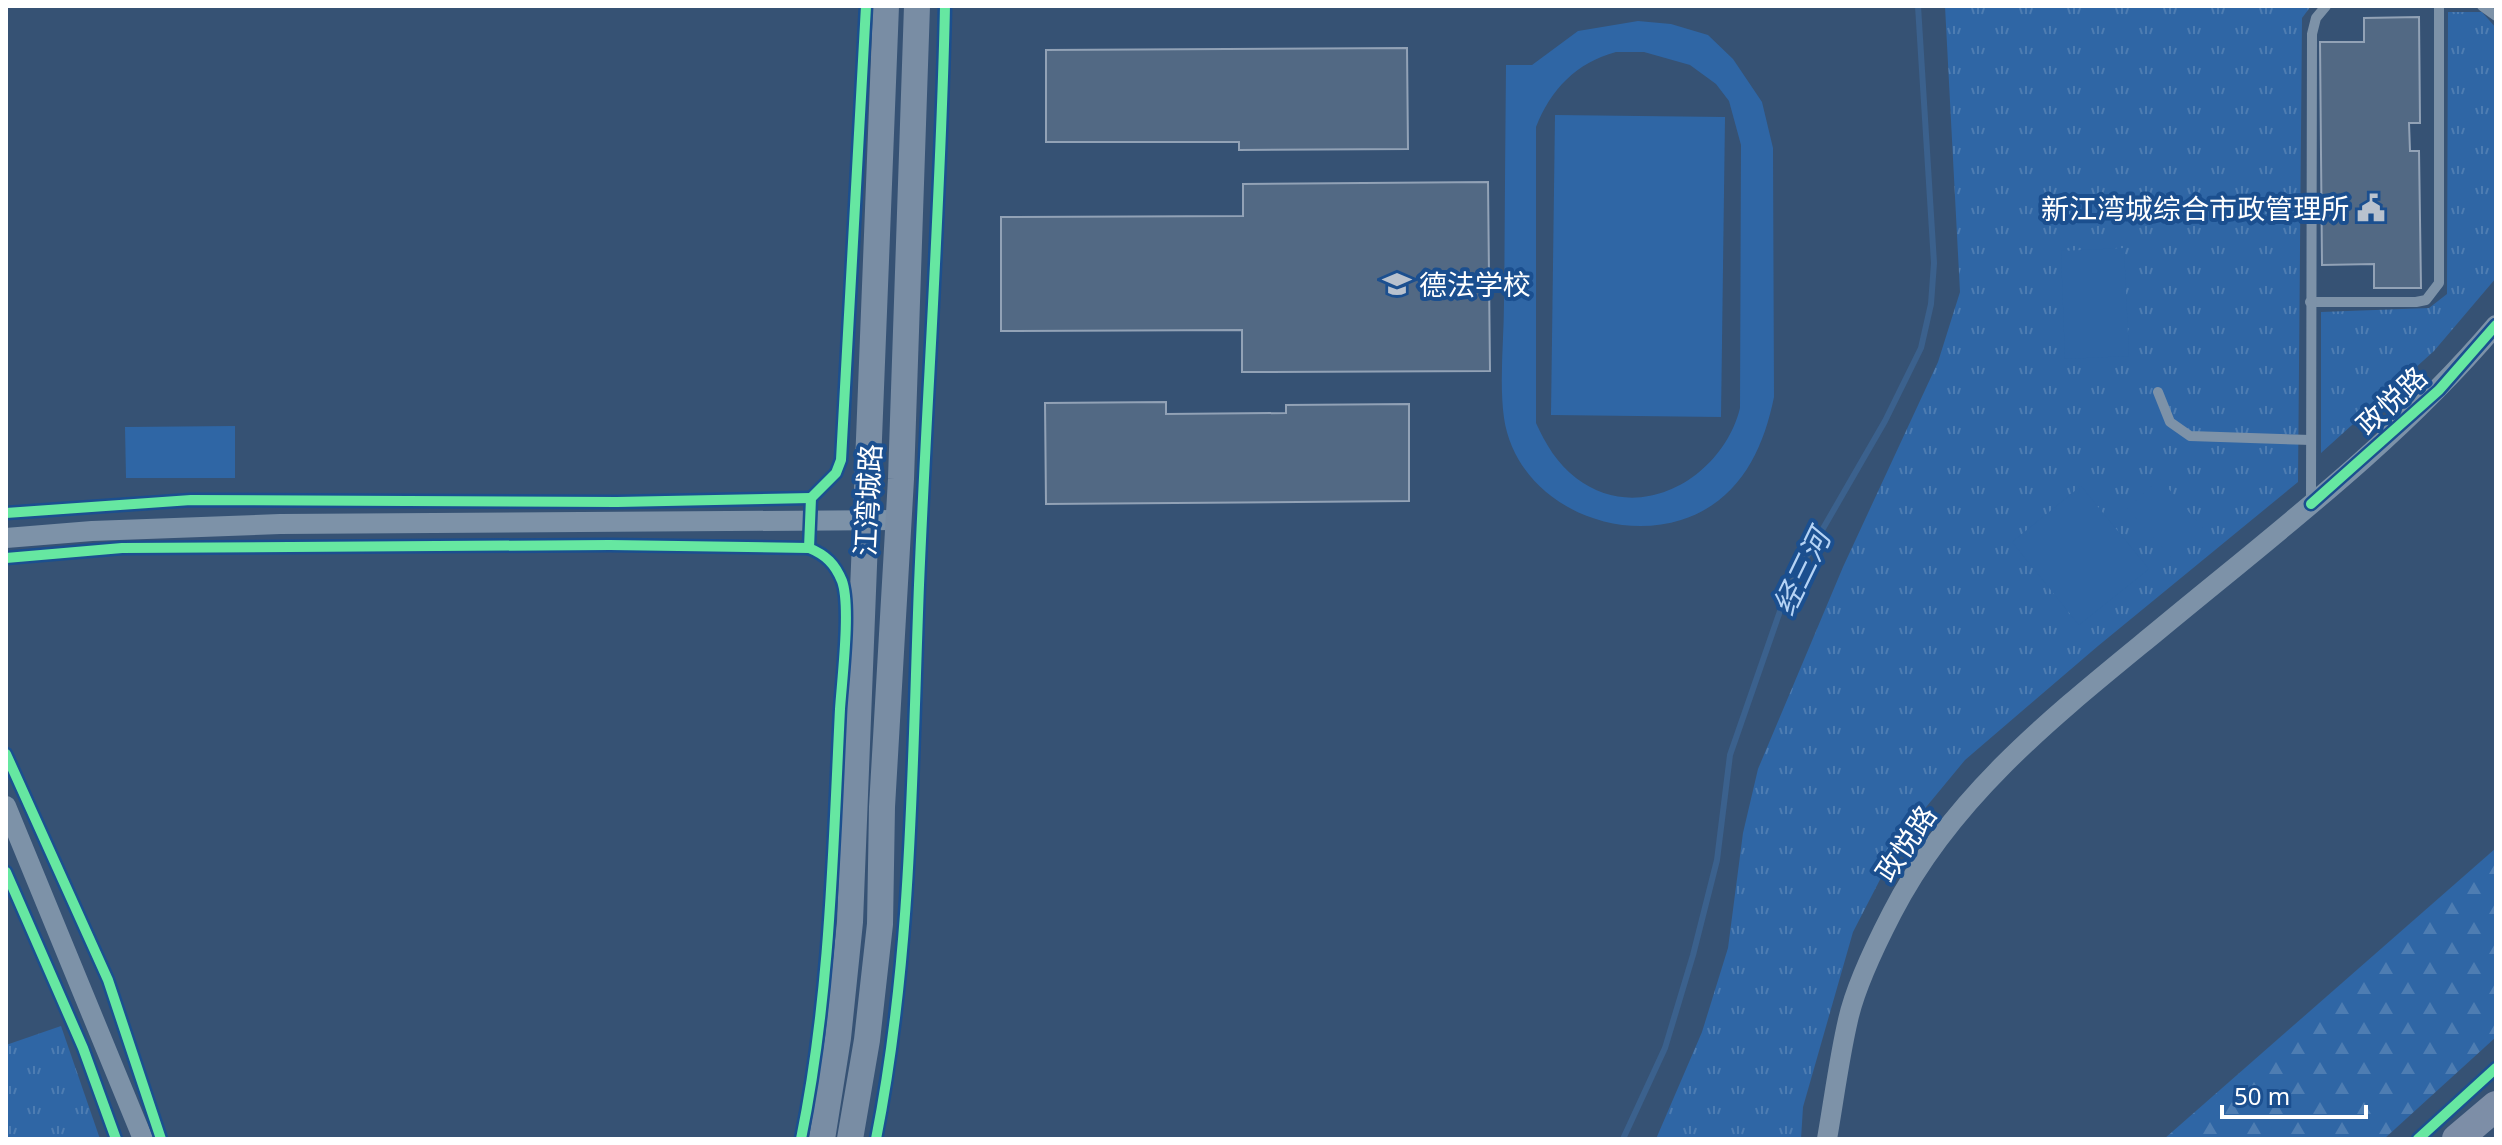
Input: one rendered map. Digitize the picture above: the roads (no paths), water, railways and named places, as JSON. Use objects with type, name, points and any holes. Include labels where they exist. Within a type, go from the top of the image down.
[{"type":"main road","points":[[2457,1139],[2496,1106]]},
{"type":"street","name":"江湾城路","points":[[822,1139],[838,1038],[850,922],[886,6]]},
{"type":"street","name":"江湾城路","points":[[850,1139],[867,1040],[880,924],[917,6]]},
{"type":"street","name":"政悦路","points":[[1827,1139],[1849,1016],[1892,913],[1933,847],[1996,771],[2095,682],[2311,504],[2439,390],[2496,325]]},
{"type":"street","points":[[6,538],[92,531],[280,524],[898,520]]},
{"type":"street","points":[[6,806],[143,1139]]},
{"type":"lane","points":[[2311,504],[2312,34],[2316,18],[2326,6]]},
{"type":"lane","points":[[2310,302],[2416,302],[2426,300],[2439,283],[2439,6]]},
{"type":"lane","points":[[2482,6],[2496,16]]},
{"type":"lane","points":[[2158,392],[2170,422],[2190,436],[2311,440]]},
{"type":"waterway","name":"经三河","points":[[1623,1139],[1665,1048],[1693,955],[1717,860],[1730,755],[1787,591],[1885,421],[1921,348],[1931,304],[1934,263],[1918,6]]},
{"type":"place","name":"新江湾城综合市政管理所","points":[[2371,208]]},
{"type":"place","name":"德法学校","points":[[1397,284]]}]
